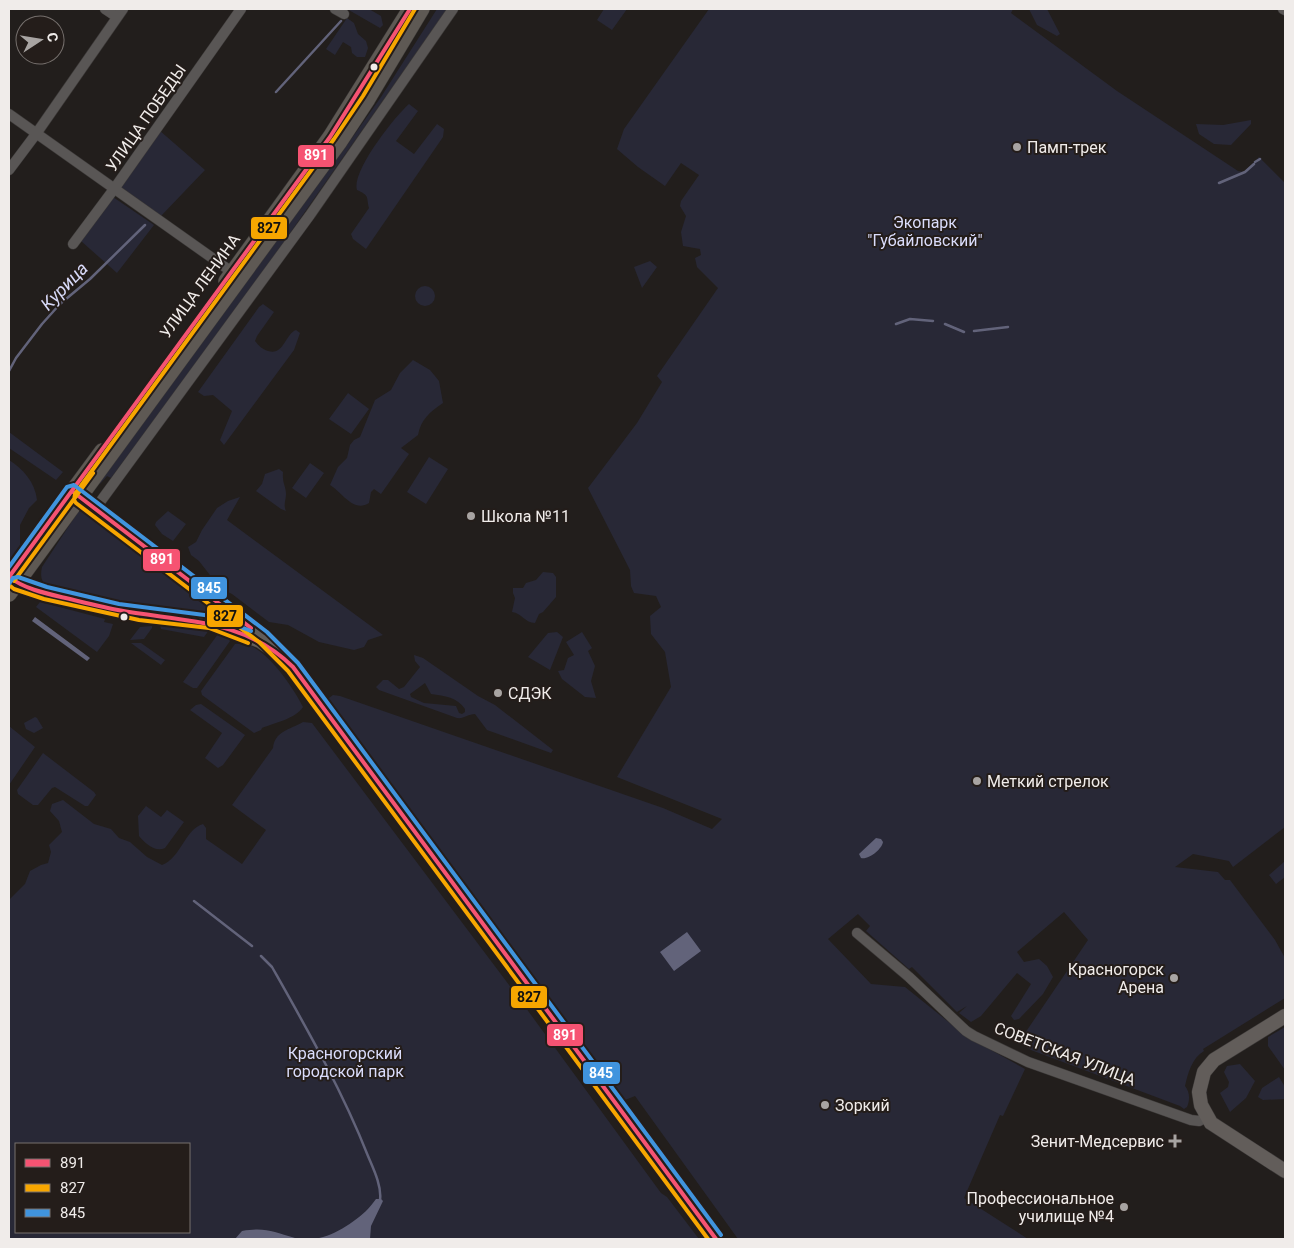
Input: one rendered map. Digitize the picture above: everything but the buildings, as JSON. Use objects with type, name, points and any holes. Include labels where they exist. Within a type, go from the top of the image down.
[{"type":"main road","name":"УЛИЦА ЛЕНИНА","points":[[76,494],[232,272],[330,137],[410,9]]},
{"type":"main road","name":"УЛИЦА ЛЕНИНА","points":[[11,583],[339,143],[422,9]]},
{"type":"street","points":[[9,170],[120,13],[106,9]]},
{"type":"street","name":"УЛИЦА ПОБЕДЫ","points":[[74,244],[241,9]]},
{"type":"street","points":[[95,509],[315,207],[453,9]]},
{"type":"street","points":[[9,114],[232,272]]},
{"type":"street","points":[[76,494],[263,637],[293,667],[716,1239]]},
{"type":"street","points":[[11,583],[118,610],[210,622],[260,641],[282,656]]},
{"type":"street","points":[[210,622],[219,617],[222,608],[220,603]]},
{"type":"street","name":"СОВЕТСКАЯ УЛИЦА","points":[[857,933],[966,1031],[985,1042],[1060,1074],[1191,1120],[1199,1121],[1207,1117]]},
{"type":"street","points":[[1285,1016],[1223,1053],[1209,1065],[1201,1079],[1199,1092],[1201,1105],[1207,1117],[1220,1129],[1285,1171]]},
{"type":"green space","points":[[347,9],[369,9],[381,16],[383,25],[380,28]]},
{"type":"green space","points":[[437,9],[447,9],[248,293],[111,478],[107,476],[100,484],[347,145],[381,97]]},
{"type":"green space","points":[[604,9],[627,9],[612,30],[597,20]]},
{"type":"green space","name":"Экопарк \"Губайловский\"","points":[[709,9],[1013,9],[1011,13],[1117,91],[1238,171],[1244,172],[1259,157],[1285,183],[1285,827],[1233,867],[1229,861],[1193,854],[1175,867],[1218,872],[1225,880],[1230,880],[1275,940],[1285,958],[1285,998],[1203,1049],[1204,1051],[1191,1066],[1185,1086],[1189,1093],[1189,1099],[1187,1107],[1184,1109],[1031,1050],[1019,1042],[1088,940],[1064,912],[1017,952],[1024,962],[1039,959],[1047,966],[1053,977],[1043,994],[1019,1019],[1014,1020],[1011,1016],[1031,984],[1017,973],[981,1016],[971,1022],[959,1013],[967,1006],[957,1012],[912,967],[909,969],[866,931],[870,926],[858,914],[828,939],[871,984],[905,987],[966,1036],[1025,1069],[1003,1116],[1000,1115],[964,1198],[1028,1239],[738,1239],[635,1096],[625,1100],[582,1047],[329,704],[329,698],[333,695],[340,696],[663,808],[712,829],[722,819],[617,777],[671,687],[665,652],[651,634],[650,616],[661,607],[656,596],[634,593],[631,586],[630,570],[588,488],[637,423],[662,382],[657,376],[718,288],[697,267],[695,258],[701,255],[700,249],[683,246],[681,232],[686,216],[680,206],[681,201],[699,175],[681,163],[665,186],[617,149],[624,129]]},
{"type":"green space","points":[[1029,9],[1047,9],[1060,34],[1057,36],[1037,25]]},
{"type":"green space","points":[[347,18],[354,23],[358,34],[366,41],[368,48],[365,57],[357,57],[352,53],[351,47],[343,42],[335,55],[326,49]]},
{"type":"green space","points":[[409,104],[418,111],[396,141],[414,154],[437,124],[444,129],[443,137],[366,249],[353,239],[351,234],[369,208],[366,195],[357,190],[357,182],[367,158],[394,120]]},
{"type":"green space","points":[[1251,120],[1251,124],[1231,145],[1214,144],[1199,134],[1196,124],[1223,125]]},
{"type":"green space","points":[[159,130],[205,170],[161,216],[121,187]]},
{"type":"green space","points":[[113,197],[154,225],[117,273],[81,241]]},
{"type":"green space","points":[[650,261],[657,267],[642,288],[634,267]]},
{"type":"green space","points":[[425,286],[432,289],[435,296],[432,303],[425,306],[418,303],[415,296],[418,289]]},
{"type":"green space","points":[[263,304],[274,312],[255,341],[261,347],[273,352],[281,348],[292,332],[296,330],[300,333],[294,350],[224,445],[220,440],[232,411],[213,395],[204,396],[198,392]]},
{"type":"green space","points":[[413,360],[430,370],[439,381],[443,403],[427,416],[421,425],[418,435],[401,448],[409,454],[381,494],[374,489],[371,492],[369,503],[363,505],[353,504],[330,485],[338,467],[347,458],[350,445],[360,437],[375,400],[391,390],[400,373]]},
{"type":"green space","points":[[348,393],[369,409],[351,434],[329,419]]},
{"type":"green space","points":[[9,432],[63,472],[56,480],[9,448]]},
{"type":"green space","points":[[429,457],[448,469],[426,504],[407,492]]},
{"type":"green space","points":[[9,460],[28,477],[34,487],[37,500],[29,508],[20,525],[20,545],[9,560]]},
{"type":"green space","points":[[310,463],[324,473],[306,498],[292,488]]},
{"type":"green space","points":[[279,469],[283,472],[286,491],[286,511],[256,491],[262,484],[265,474]]},
{"type":"green space","points":[[240,497],[227,520],[383,635],[368,640],[364,647],[354,650],[319,642],[288,625],[269,622],[232,594],[220,588],[199,561],[191,555],[188,547],[196,542],[217,508],[228,501]]},
{"type":"green space","points":[[82,511],[97,520],[216,608],[215,616],[210,617],[125,606],[49,588],[42,579],[42,567],[78,512]]},
{"type":"green space","points":[[168,511],[186,524],[173,541],[162,534],[155,525]]},
{"type":"green space","points":[[543,572],[553,573],[556,577],[556,597],[539,614],[535,623],[532,623],[512,612],[515,598],[513,588],[523,588],[526,583],[536,580]]},
{"type":"green space","points":[[40,602],[105,619],[104,622],[113,624],[109,636],[97,652],[36,607]]},
{"type":"green space","points":[[160,625],[209,630],[204,637],[161,629]]},
{"type":"green space","points":[[152,626],[144,639],[130,640],[140,627]]},
{"type":"green space","points":[[557,632],[563,637],[550,670],[528,657],[548,633]]},
{"type":"green space","points":[[582,632],[592,648],[588,651],[595,666],[591,681],[596,698],[585,697],[562,679],[558,671],[564,670],[568,658],[574,655],[566,642]]},
{"type":"green space","points":[[218,634],[230,641],[197,688],[193,688],[183,682]]},
{"type":"green space","points":[[131,643],[141,643],[165,660],[161,665]]},
{"type":"green space","points":[[243,643],[252,646],[270,660],[286,679],[303,707],[290,718],[262,728],[254,733],[202,695],[201,691],[235,644]]},
{"type":"green space","points":[[414,655],[423,658],[478,696],[495,705],[553,750],[551,753],[487,730],[475,714],[457,718],[379,690],[376,687],[383,680],[388,680],[399,689],[404,687],[420,667],[415,661]],"holes":[[[425,683],[431,694],[446,696],[458,702],[465,709],[465,712],[459,713],[456,706],[424,703],[411,697],[410,694]]]},
{"type":"green space","points":[[201,704],[245,735],[223,765],[218,768],[205,758],[222,733],[190,710],[196,705]]},
{"type":"green space","points":[[35,717],[43,728],[34,733],[26,729],[24,723]]},
{"type":"green space","name":"Красногорский городской парк","points":[[303,722],[312,723],[515,993],[661,1193],[667,1197],[699,1239],[9,1239],[9,900],[25,884],[30,871],[48,863],[51,852],[49,845],[62,832],[59,821],[50,811],[52,804],[63,800],[94,824],[111,829],[119,838],[130,842],[147,857],[162,865],[174,856],[197,827],[203,824],[206,828],[206,839],[242,864],[266,830],[232,805],[273,748],[274,742],[284,732]]},
{"type":"green space","points":[[9,726],[35,747],[9,785]]},
{"type":"green space","points":[[43,753],[94,792],[96,795],[88,806],[55,787],[38,805],[33,805],[18,794],[17,790]]},
{"type":"green space","points":[[146,806],[161,817],[167,810],[184,822],[165,848],[154,848],[139,836],[138,816]]},
{"type":"green space","points":[[1285,861],[1285,877],[1276,884],[1269,875]]},
{"type":"green space","points":[[1285,1027],[1285,1070],[1268,1046],[1268,1037]]},
{"type":"green space","points":[[1240,1064],[1255,1081],[1246,1098],[1230,1112],[1220,1093],[1228,1087],[1229,1082],[1224,1072],[1227,1066]]},
{"type":"green space","points":[[1279,1077],[1285,1087],[1285,1099],[1263,1100],[1258,1097],[1262,1088]]},
{"type":"shaded area","points":[[35,617],[90,658],[87,661],[32,621]]},
{"type":"shaded area","points":[[876,838],[881,839],[883,842],[880,848],[871,856],[861,858],[859,854]]},
{"type":"shaded area","points":[[687,932],[701,951],[674,971],[660,952]]},
{"type":"shaded area","points":[[376,1199],[381,1199],[383,1201],[371,1226],[370,1239],[315,1239],[342,1229],[366,1211]]},
{"type":"shaded area","points":[[257,1230],[303,1239],[235,1239],[242,1231]]},
{"type":"waterway","name":"Курица","points":[[276,92],[341,21]]},
{"type":"waterway","points":[[1255,162],[1260,159]]},
{"type":"waterway","points":[[1219,183],[1245,172],[1254,164]]},
{"type":"waterway","name":"Курица","points":[[9,371],[16,358],[60,304],[90,279],[145,225]]},
{"type":"waterway","points":[[896,324],[910,319],[933,321]]},
{"type":"waterway","points":[[945,324],[964,332]]},
{"type":"waterway","points":[[974,331],[1008,327]]},
{"type":"waterway","points":[[194,901],[252,946]]},
{"type":"waterway","points":[[261,956],[272,967],[311,1037],[358,1131],[375,1172],[380,1189],[380,1200]]},
{"type":"transit line","name":"891","points":[[9,577],[330,137],[410,9]]},
{"type":"transit line","name":"827","points":[[415,9],[363,96],[334,139],[75,494],[74,500],[259,642],[288,671],[708,1239]]},
{"type":"transit line","name":"827","points":[[14,581],[93,473]]},
{"type":"transit line","name":"845","points":[[9,567],[67,487],[74,485],[267,632],[298,663],[721,1235]]},
{"type":"transit line","name":"891","points":[[72,491],[251,628]]},
{"type":"transit line","name":"891","points":[[9,577],[38,591],[118,610],[189,620],[233,631],[254,639],[274,651],[293,667],[716,1239]]},
{"type":"transit line","name":"845","points":[[9,584],[13,578],[18,577],[47,587],[119,604],[212,616],[251,631]]},
{"type":"transit line","name":"827","points":[[9,585],[14,589],[44,599],[139,620],[209,628],[248,643]]},
{"type":"place","name":"Памп-трек","points":[[1017,147]]},
{"type":"place","name":"Школа №11","points":[[471,516]]},
{"type":"place","name":"СДЭК","points":[[498,693]]},
{"type":"place","name":"Меткий стрелок","points":[[977,781]]},
{"type":"place","name":"Красногорск Арена","points":[[1174,978]]},
{"type":"place","name":"Зоркий","points":[[825,1105]]},
{"type":"place","name":"Зенит-Медсервис","points":[[1175,1141]]},
{"type":"place","name":"Профессиональное училище №4","points":[[1124,1207]]}]
